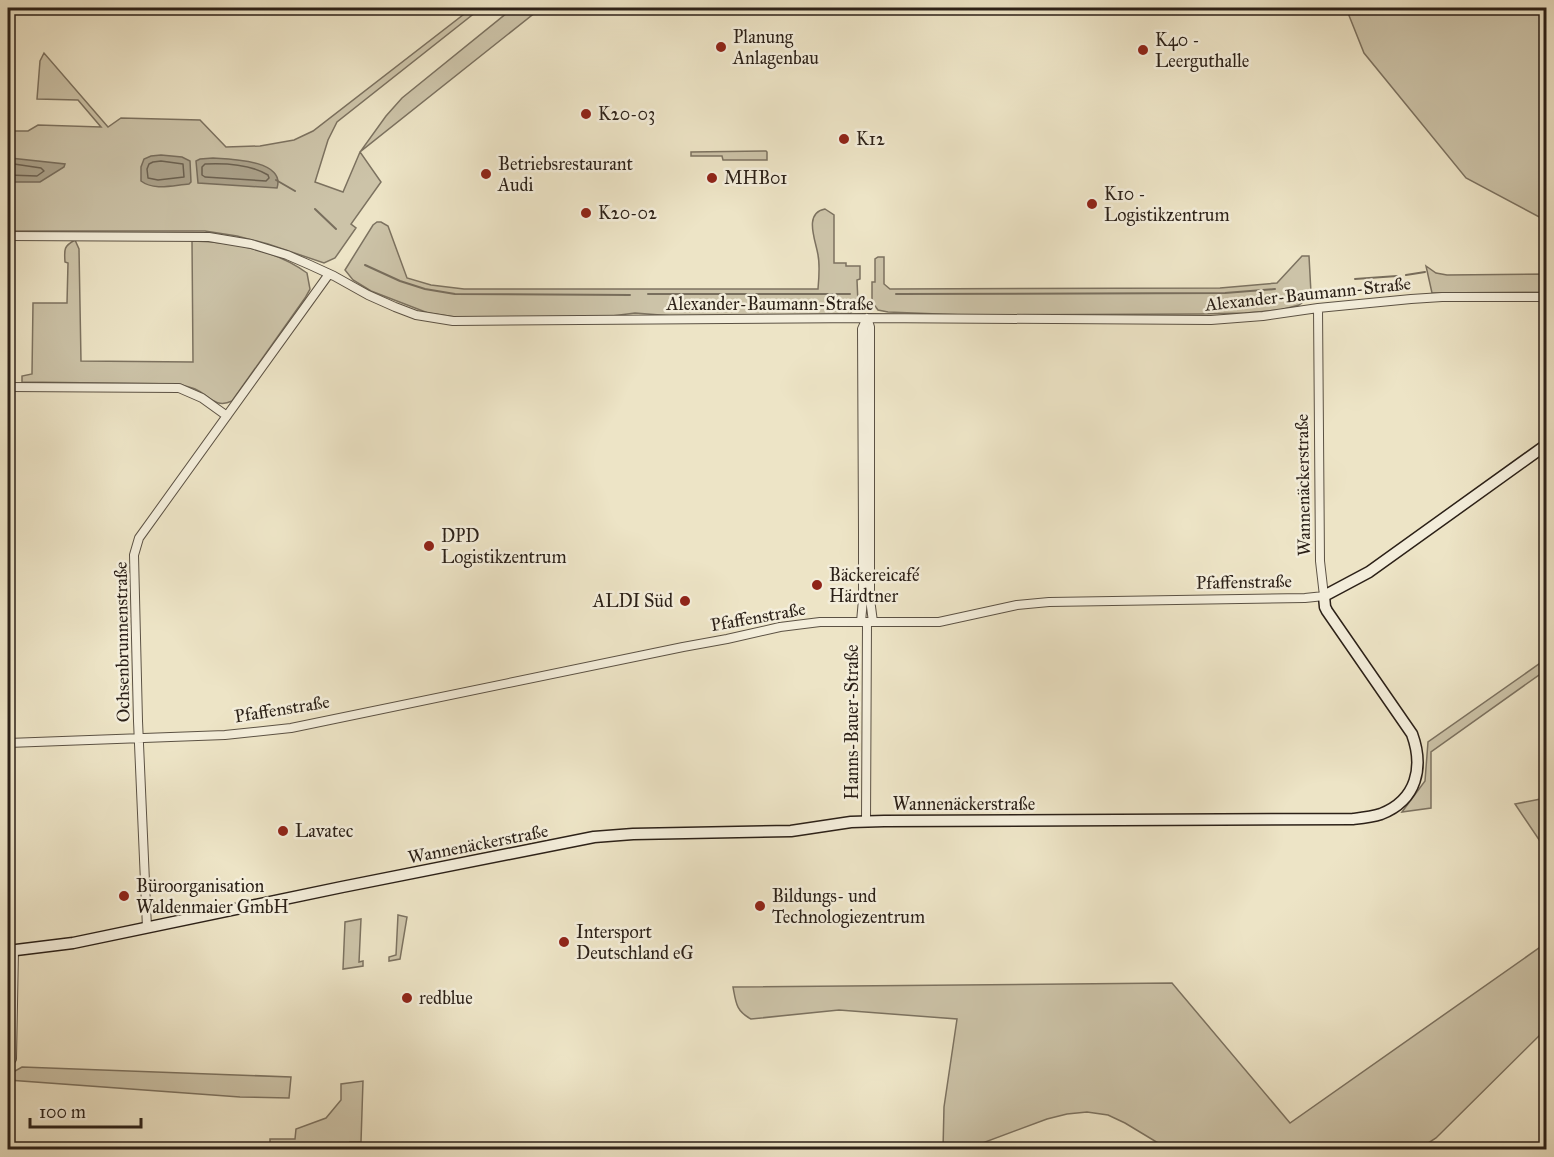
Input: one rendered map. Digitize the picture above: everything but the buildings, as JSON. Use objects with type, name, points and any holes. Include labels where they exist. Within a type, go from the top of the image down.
[{"type":"street","name":"Alexander-Baumann-Straße","points":[[8,236],[209,237],[287,255],[394,308],[416,315],[453,321],[867,318],[1211,320],[1442,297],[1546,297]]},
{"type":"street","name":"Ochsenbrunnenstraße","points":[[147,928],[134,555],[139,538],[329,274]]},
{"type":"street","name":"Wannenäckerstraße","points":[[11,950],[73,944],[594,837],[633,834],[791,831],[866,821],[1353,819],[1381,814],[1391,809],[1410,792],[1416,780],[1419,764],[1412,734],[1325,607],[1320,561],[1318,308]]},
{"type":"street","name":"Hanns-Bauer-Straße","points":[[866,821],[867,622],[863,599],[867,531],[862,328],[867,318]]},
{"type":"street","points":[[8,387],[179,388],[202,398],[227,416]]},
{"type":"street","name":"Pfaffenstraße","points":[[8,743],[225,735],[291,728],[780,627],[814,623],[939,622],[1012,606],[1049,602],[1324,596],[1369,572],[1546,445]]},
{"type":"street","points":[[11,950],[12,1059]]},
{"type":"shaded area","points":[[472,8],[481,8],[337,122],[328,140],[315,182],[343,192],[360,152],[381,182],[351,224],[356,228],[335,258],[324,263],[268,244],[205,231],[8,231],[8,131],[28,131],[38,125],[101,127],[78,100],[37,99],[40,61],[44,53],[108,127],[121,118],[200,120],[226,147],[260,146],[294,140],[313,131]]},
{"type":"shaded area","points":[[513,8],[541,8],[360,152],[402,98]]},
{"type":"shaded area","points":[[1346,8],[1546,8],[1546,219],[1466,178],[1364,53]]},
{"type":"shaded area","points":[[766,151],[767,160],[723,160],[722,156],[691,156],[691,152]]},
{"type":"shaded area","points":[[825,209],[834,215],[834,263],[860,266],[860,279],[857,280],[858,303],[850,314],[673,316],[635,313],[604,317],[455,317],[428,313],[371,291],[353,280],[345,270],[373,225],[381,222],[388,226],[407,278],[431,285],[464,289],[818,289],[819,263],[813,222],[814,216]]},
{"type":"shaded area","points":[[75,240],[79,249],[81,361],[193,362],[192,241],[237,245],[281,258],[307,273],[310,289],[232,401],[226,403],[217,402],[195,389],[180,384],[22,382],[22,376],[32,374],[33,303],[67,303],[68,263],[65,262],[65,251],[67,246]]},
{"type":"shaded area","points":[[1302,256],[1309,256],[1311,293],[1299,305],[1280,310],[1201,314],[964,315],[888,312],[878,310],[872,302],[875,259],[878,257],[884,257],[884,284],[890,289],[1220,288],[1277,283]]},
{"type":"shaded area","points":[[1426,266],[1436,273],[1447,275],[1546,274],[1546,292],[1432,293]]},
{"type":"shaded area","points":[[1546,659],[1546,670],[1431,752],[1431,808],[1402,812],[1425,781],[1428,742]]},
{"type":"shaded area","points":[[1546,798],[1546,850],[1515,804]]},
{"type":"shaded area","points":[[398,915],[407,917],[400,959],[389,961],[389,957],[396,955]]},
{"type":"shaded area","points":[[361,919],[359,962],[363,961],[363,966],[343,969],[345,922]]},
{"type":"shaded area","points":[[1546,943],[1546,1029],[1436,1138],[1419,1149],[1168,1149],[1108,1115],[1087,1112],[1047,1119],[977,1145],[976,1149],[943,1149],[944,1107],[957,1019],[839,1010],[751,1019],[740,1010],[733,987],[1172,983],[1290,1123]]},
{"type":"shaded area","points":[[22,1067],[291,1077],[289,1098],[240,1097],[8,1080],[8,1075]]},
{"type":"shaded area","points":[[363,1081],[361,1142],[350,1142],[350,1149],[8,1149],[8,1147],[270,1145],[270,1139],[295,1139],[296,1129],[326,1118],[341,1100],[341,1084]]},
{"type":"water","points":[[161,155],[182,157],[190,161],[191,182],[158,187],[141,181],[141,167],[144,159]]},
{"type":"water","points":[[10,158],[65,164],[64,167],[40,182],[11,182]]},
{"type":"water","points":[[213,158],[265,166],[278,179],[277,188],[198,183],[196,161]]},
{"type":"waterway","points":[[276,180],[295,191]]},
{"type":"waterway","points":[[315,209],[336,229]]},
{"type":"waterway","points":[[365,265],[400,281],[425,289],[455,294],[630,295]]},
{"type":"waterway","points":[[1406,275],[1425,272]]},
{"type":"waterway","points":[[1355,279],[1397,276]]},
{"type":"waterway","points":[[896,294],[1225,293],[1275,289]]},
{"type":"waterway","points":[[648,294],[850,294]]},
{"type":"place","name":"Planung Anlagenbau","points":[[721,47]]},
{"type":"place","name":"K40 - Leerguthalle","points":[[1143,50]]},
{"type":"place","name":"K20-03","points":[[586,114]]},
{"type":"place","name":"K12","points":[[844,139]]},
{"type":"place","name":"Betriebsrestaurant Audi","points":[[486,174]]},
{"type":"place","name":"MHB01","points":[[712,178]]},
{"type":"place","name":"K10 - Logistikzentrum","points":[[1092,204]]},
{"type":"place","name":"K20-02","points":[[586,213]]},
{"type":"place","name":"DPD Logistikzentrum","points":[[429,546]]},
{"type":"place","name":"Bäckereicafé Härdtner","points":[[817,585]]},
{"type":"place","name":"ALDI Süd","points":[[685,601]]},
{"type":"place","name":"Lavatec","points":[[283,831]]},
{"type":"place","name":"Büroorganisation Waldenmaier GmbH","points":[[124,896]]},
{"type":"place","name":"Bildungs- und Technologiezentrum","points":[[760,906]]},
{"type":"place","name":"Intersport Deutschland eG","points":[[564,942]]},
{"type":"place","name":"redblue","points":[[407,998]]}]
